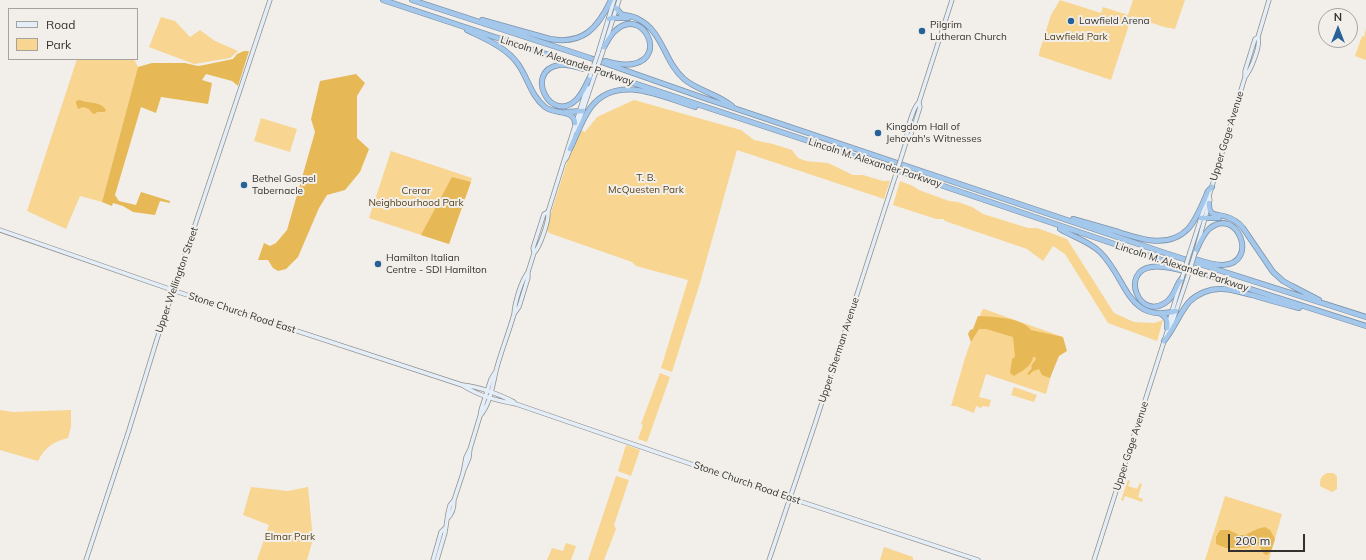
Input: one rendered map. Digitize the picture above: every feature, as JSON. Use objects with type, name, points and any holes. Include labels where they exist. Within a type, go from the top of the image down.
[{"type":"highway","name":"Lincoln M. Alexander Parkway","points":[[383,0],[606,73],[1198,272],[1366,326]]},
{"type":"highway","name":"Lincoln M. Alexander Parkway","points":[[412,0],[590,58],[1168,254],[1366,317]]},
{"type":"highway","points":[[443,10],[452,11],[550,39],[565,41],[578,38],[593,30],[603,18],[611,0]]},
{"type":"highway","points":[[616,8],[621,14],[638,18],[654,30],[672,65],[684,79],[699,89],[726,101],[733,107]]},
{"type":"highway","points":[[611,18],[633,19],[645,23]]},
{"type":"highway","points":[[590,58],[627,65],[635,64],[642,61],[647,55],[650,44],[648,36],[643,29],[636,25],[628,24],[615,31],[604,48]]},
{"type":"highway","points":[[460,25],[510,54],[518,63],[532,92],[540,102],[550,110],[571,115],[574,118],[575,123]]},
{"type":"highway","points":[[592,77],[574,102],[567,105],[552,103],[547,99],[542,90],[542,83],[546,73],[551,68],[559,65],[567,65],[606,73]]},
{"type":"highway","points":[[570,149],[592,106],[607,94],[620,90],[632,89],[643,91],[743,122],[751,122]]},
{"type":"highway","points":[[540,102],[558,110],[581,112]]},
{"type":"highway","points":[[1051,214],[1060,215],[1146,240],[1163,241],[1186,231],[1208,191],[1212,187]]},
{"type":"highway","points":[[1209,203],[1209,209],[1211,212],[1231,219],[1244,228],[1268,265],[1283,281],[1326,304]]},
{"type":"highway","points":[[1203,218],[1231,219]]},
{"type":"highway","points":[[1054,224],[1100,252],[1108,261],[1133,301],[1138,306],[1148,311],[1159,313],[1174,311]]},
{"type":"highway","points":[[1168,254],[1177,254],[1209,263],[1227,264],[1232,262],[1240,255],[1242,250],[1242,240],[1233,227],[1219,224],[1205,233],[1192,252]]},
{"type":"highway","points":[[1184,279],[1174,295],[1161,306],[1149,306],[1137,297],[1135,284],[1139,274],[1147,268],[1158,266],[1198,272]]},
{"type":"highway","points":[[1164,341],[1171,333],[1182,311],[1190,301],[1201,293],[1211,289],[1222,288],[1327,314]]},
{"type":"highway","points":[[1159,313],[1166,318],[1168,322],[1167,330]]},
{"type":"main road","name":"Upper Wellington Street","points":[[86,560],[270,0]]},
{"type":"main road","points":[[600,53],[604,48],[614,0]]},
{"type":"main road","points":[[437,560],[448,518],[454,506],[454,500],[466,468],[481,410],[495,380],[497,368],[514,314],[521,300],[528,278],[528,272],[534,253],[533,248],[544,214],[548,212],[570,149],[611,18],[619,0]]},
{"type":"main road","name":"Upper Sherman Avenue","points":[[769,560],[895,177],[907,139],[906,135],[916,106],[919,102],[952,0]]},
{"type":"main road","name":"Upper Gage Avenue","points":[[1203,218],[1207,199],[1212,187],[1245,77],[1245,71],[1255,39],[1258,37],[1268,0]]},
{"type":"main road","points":[[565,160],[564,156],[575,123],[581,112]]},
{"type":"main road","name":"Upper Gage Avenue","points":[[1094,560],[1209,203],[1209,196]]},
{"type":"main road","name":"Stone Church Road East","points":[[0,230],[174,290],[462,385],[469,389],[508,398],[516,404],[790,498],[978,560]]},
{"type":"main road","points":[[433,560],[442,532],[445,528]]},
{"type":"green space","name":"Lawfield Park","points":[[1060,0],[1101,13],[1103,7],[1128,15],[1133,0],[1185,0],[1175,29],[1164,27],[1132,16],[1111,80],[1039,56],[1051,15]]},
{"type":"green space","points":[[161,17],[175,21],[190,37],[200,30],[215,41],[238,51],[230,58],[194,64],[149,47]]},
{"type":"green space","points":[[1366,28],[1366,60],[1355,56],[1362,36],[1364,37]]},
{"type":"green space","points":[[77,60],[134,60],[138,67],[102,202],[80,196],[66,229],[27,211]]},
{"type":"green space","name":"T. B. McQuesten Park","points":[[634,100],[741,130],[754,140],[792,150],[798,158],[806,161],[828,163],[853,175],[863,175],[883,181],[890,181],[884,199],[737,150],[700,283],[672,372],[661,368],[688,280],[636,266],[632,262],[549,233],[546,229],[569,156],[581,130],[585,132],[597,117]]},
{"type":"green space","points":[[261,118],[297,129],[290,152],[254,141]]},
{"type":"green space","name":"Crerar Neighbourhood Park","points":[[391,151],[472,178],[449,244],[369,218]]},
{"type":"green space","points":[[900,181],[949,201],[958,202],[972,207],[983,214],[1028,228],[1037,228],[1067,239],[1114,313],[1134,322],[1154,323],[1163,320],[1157,341],[1108,323],[1065,254],[1053,246],[1043,261],[1027,249],[945,221],[943,219],[936,219],[893,205]]},
{"type":"green space","points":[[984,309],[1063,337],[1046,394],[986,374],[978,400],[979,397],[991,400],[989,407],[983,406],[981,408],[976,406],[974,413],[956,406],[951,406],[965,358],[982,310]]},
{"type":"green space","points":[[660,373],[670,377],[647,442],[638,439],[643,425],[641,424]]},
{"type":"green space","points":[[1014,387],[1037,395],[1034,402],[1011,395]]},
{"type":"green space","points":[[0,410],[13,412],[71,410],[71,427],[68,438],[58,441],[50,446],[38,461],[0,450]]},
{"type":"green space","points":[[626,445],[640,450],[631,476],[618,471]]},
{"type":"green space","points":[[1327,473],[1333,473],[1337,476],[1337,489],[1332,492],[1320,486],[1321,478]]},
{"type":"green space","points":[[616,476],[629,480],[614,525],[616,529],[604,560],[588,560]]},
{"type":"green space","points":[[1128,480],[1130,481],[1128,486],[1137,489],[1140,483],[1142,484],[1138,497],[1143,499],[1142,502],[1125,496],[1123,501],[1121,500]]},
{"type":"green space","name":"Elmar Park","points":[[251,487],[288,491],[308,487],[313,539],[307,560],[257,560],[269,525],[243,515]]},
{"type":"green space","points":[[1225,496],[1282,514],[1269,560],[1205,560]]},
{"type":"green space","points":[[566,543],[576,546],[571,560],[547,560],[552,548],[563,551]]},
{"type":"green space","points":[[884,547],[913,557],[913,560],[880,560]]},
{"type":"shaded area","points":[[244,51],[249,51],[238,86],[232,81],[206,74],[202,80],[212,83],[208,104],[161,97],[156,113],[141,107],[115,195],[119,201],[136,205],[141,192],[170,201],[170,203],[160,201],[155,215],[133,212],[123,206],[113,203],[112,206],[102,202],[138,67],[152,63],[185,63],[198,66],[233,59],[237,54]]},
{"type":"shaded area","points":[[356,74],[365,83],[357,96],[357,138],[369,149],[360,172],[345,190],[327,195],[319,208],[298,257],[286,269],[278,271],[273,268],[268,260],[258,260],[264,243],[270,246],[276,243],[287,230],[315,132],[311,119],[320,81]]},
{"type":"shaded area","points":[[80,100],[101,105],[106,110],[105,112],[97,112],[95,114],[89,109],[83,107],[78,109],[76,101]]},
{"type":"shaded area","points":[[452,177],[471,182],[449,244],[421,235]]},
{"type":"shaded area","points":[[978,316],[999,317],[1014,320],[1021,322],[1031,330],[1063,337],[1067,351],[1059,356],[1050,378],[1042,375],[1039,369],[1033,371],[1029,375],[1027,374],[1032,368],[1031,366],[1036,359],[1035,357],[1033,357],[1031,363],[1026,368],[1014,376],[1010,373],[1012,359],[1015,357],[1013,337],[986,329],[979,329],[971,342],[968,334],[970,330],[973,329]]},
{"type":"shaded area","points":[[1265,527],[1270,530],[1275,539],[1271,551],[1267,555],[1264,554],[1258,544],[1246,548],[1226,548],[1216,544],[1216,537],[1220,530],[1229,530],[1239,535],[1245,535]]},
{"type":"place","name":"Lawfield Arena","points":[[1071,21]]},
{"type":"place","name":"Pilgrim Lutheran Church","points":[[922,31]]},
{"type":"place","name":"Kingdom Hall of Jehovah's Witnesses","points":[[878,133]]},
{"type":"place","name":"Bethel Gospel Tabernacle","points":[[244,185]]},
{"type":"place","name":"Hamilton Italian Centre - SDI Hamilton","points":[[378,264]]}]
